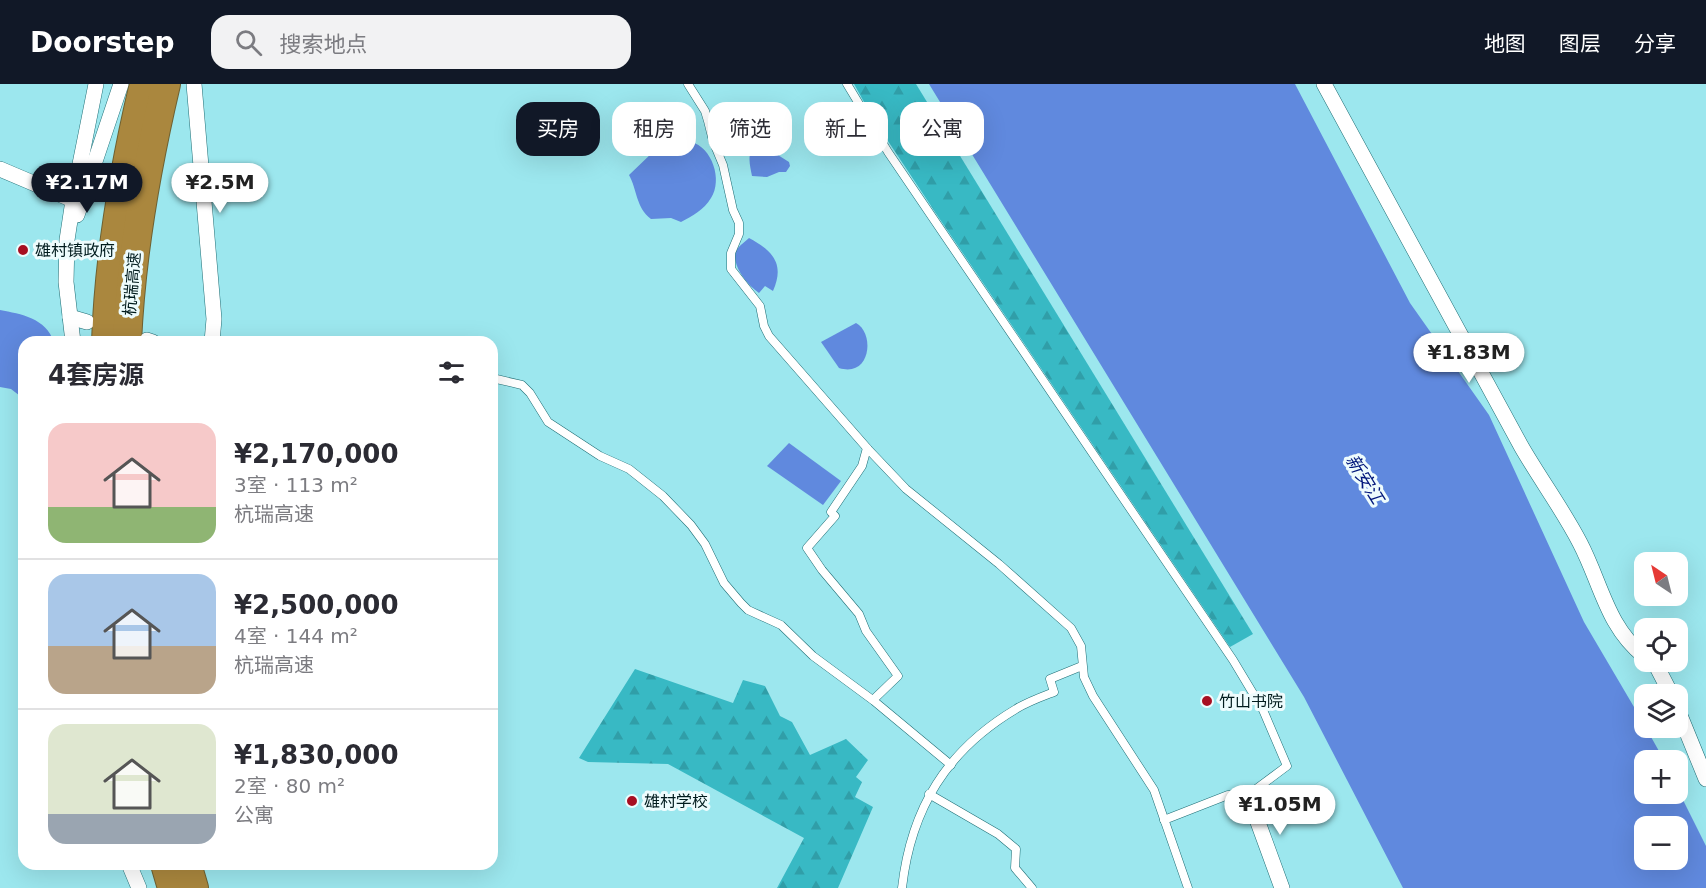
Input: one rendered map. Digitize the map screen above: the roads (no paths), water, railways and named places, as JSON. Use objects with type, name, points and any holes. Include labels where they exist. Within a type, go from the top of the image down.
[{"type":"highway","name":"杭瑞高速","points":[[97,332],[110,291],[121,198],[144,84]]},
{"type":"highway","name":"杭瑞高速","points":[[142,336],[130,293],[142,202],[166,84]]},
{"type":"highway","points":[[167,870],[172,888]]},
{"type":"highway","points":[[189,870],[194,888]]},
{"type":"street","points":[[72,336],[66,282],[67,240],[96,84]]},
{"type":"street","points":[[67,240],[85,194],[121,84]]},
{"type":"street","points":[[194,84],[214,319],[213,336]]},
{"type":"street","points":[[1324,84],[1523,449],[1580,542],[1601,596],[1617,626],[1634,645]]},
{"type":"street","points":[[0,168],[73,200]]},
{"type":"street","points":[[70,317],[97,332]]},
{"type":"street","points":[[1688,735],[1706,779]]},
{"type":"street","points":[[1248,795],[1282,888]]},
{"type":"street","points":[[132,870],[139,888]]},
{"type":"lane","points":[[688,84],[705,111],[739,224],[739,234],[731,253],[732,273],[760,306],[769,336],[906,489],[999,564],[1071,628],[1081,646],[1082,666],[1092,696],[1154,790],[1188,888]]},
{"type":"lane","points":[[847,84],[888,152],[1227,651],[1263,710],[1287,766],[1248,795],[1228,795],[1164,820]]},
{"type":"lane","points":[[498,379],[522,385],[548,422],[600,456],[629,469],[663,496],[691,525],[705,544],[724,583],[748,610],[781,625],[813,656],[873,700],[951,765]]},
{"type":"lane","points":[[867,448],[862,466],[831,512],[835,516],[807,548],[822,570],[860,614],[866,631],[898,676],[873,700]]},
{"type":"lane","points":[[902,888],[913,833],[929,794],[966,744],[1017,708],[1054,692],[1050,679],[1082,666]]},
{"type":"lane","points":[[929,794],[998,834],[1016,849],[1015,868],[1032,888]]},
{"type":"water","name":"新安江","points":[[929,84],[1295,84],[1410,303],[1489,415],[1584,622],[1634,707],[1634,738],[1652,738],[1658,750],[1634,750],[1634,804],[1685,804],[1706,846],[1706,888],[1403,888],[1304,697],[973,156],[984,156],[984,102],[940,102]]},
{"type":"water","points":[[696,144],[710,157],[716,182],[708,202],[681,222],[671,218],[651,219],[646,215],[629,175],[649,156],[696,156]]},
{"type":"water","points":[[750,156],[779,156],[789,162],[790,166],[786,172],[767,177],[752,176]]},
{"type":"water","points":[[749,238],[765,248],[774,259],[778,273],[773,291],[765,286],[759,293],[740,273],[735,260],[736,254],[739,247]]},
{"type":"water","points":[[0,310],[32,318],[45,327],[51,336],[18,336],[18,394],[11,389],[0,387]]},
{"type":"water","points":[[856,323],[866,336],[867,353],[858,367],[839,368],[821,342]]},
{"type":"water","points":[[789,443],[841,481],[823,505],[767,466]]},
{"type":"place","name":"雄村镇政府","points":[[23,250]]},
{"type":"place","name":"竹山书院","points":[[1207,701]]},
{"type":"place","name":"雄村学校","points":[[632,801]]}]
